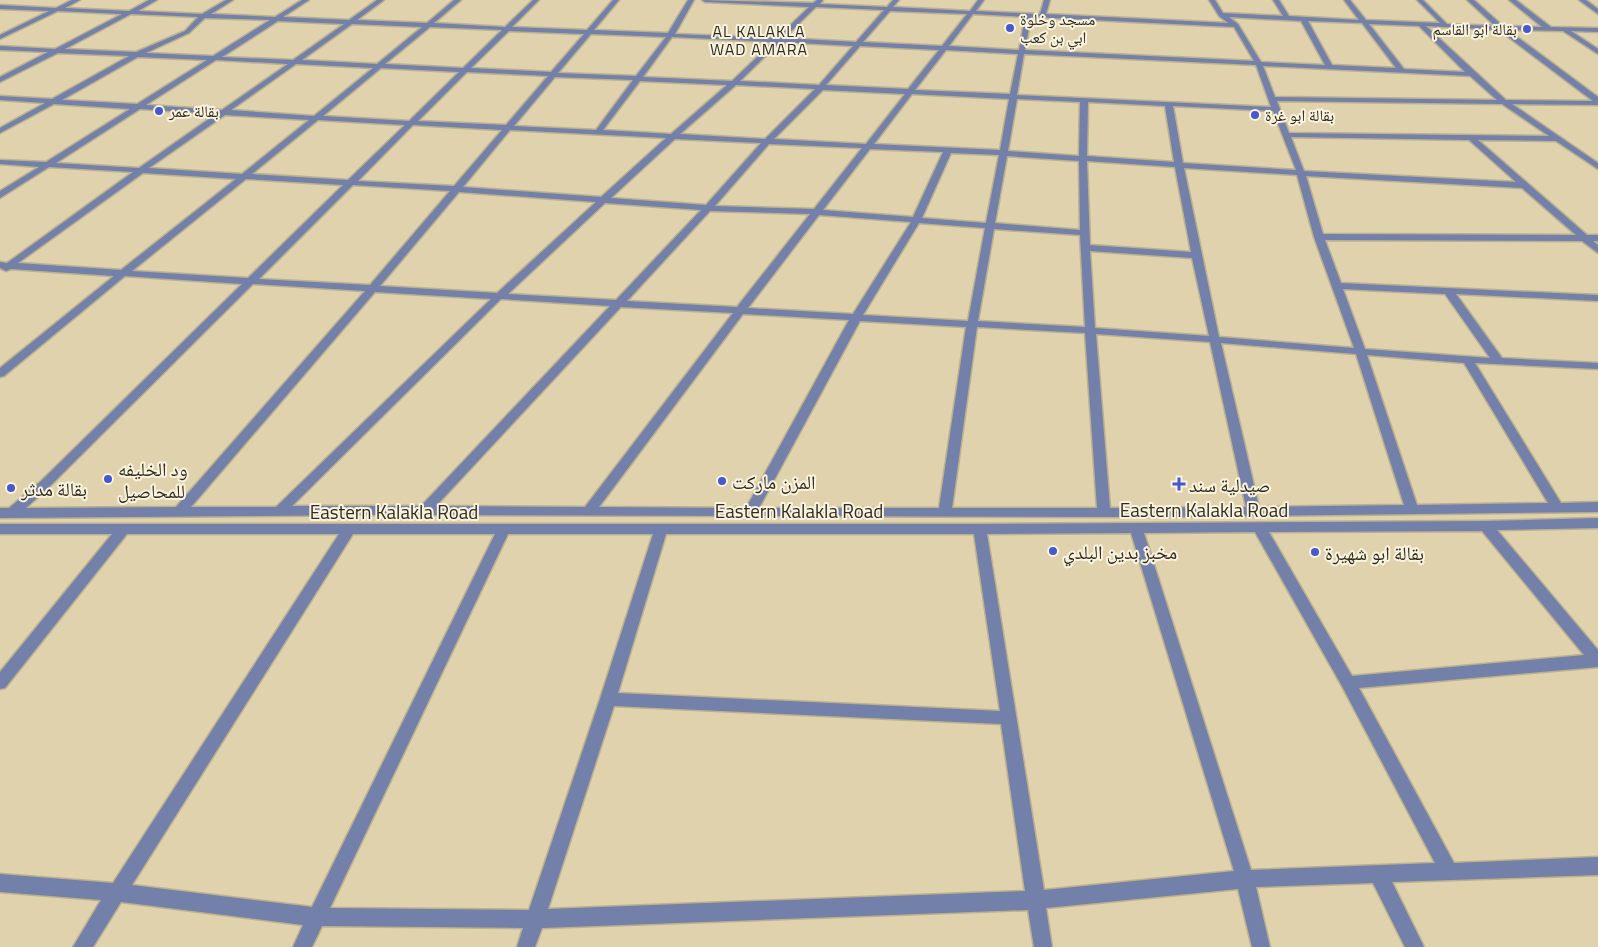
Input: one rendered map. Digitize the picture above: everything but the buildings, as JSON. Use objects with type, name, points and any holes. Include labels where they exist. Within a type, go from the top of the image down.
[{"type":"street","points":[[0,15],[32,0]]},
{"type":"street","points":[[0,37],[76,0]]},
{"type":"street","points":[[0,80],[154,0]]},
{"type":"street","points":[[0,132],[138,54],[187,32],[203,16],[230,0]]},
{"type":"street","points":[[0,195],[306,0]]},
{"type":"street","points":[[0,273],[5,265],[297,62],[381,0]]},
{"type":"street","points":[[0,374],[458,0]]},
{"type":"street","points":[[0,523],[6,513],[44,484],[249,281],[467,70],[536,0]]},
{"type":"street","points":[[180,512],[510,127],[616,0]]},
{"type":"street","points":[[598,132],[670,36],[691,0]]},
{"type":"street","points":[[705,0],[816,3],[888,10],[1236,25]]},
{"type":"street","points":[[424,511],[708,208],[767,141],[820,88],[896,0]]},
{"type":"street","points":[[588,512],[740,311],[943,47],[973,13],[981,0]]},
{"type":"street","points":[[1042,16],[1047,0]]},
{"type":"street","points":[[1212,0],[1221,14],[1236,25],[1258,63],[1274,109],[1301,173],[1319,237],[1360,350],[1412,510]]},
{"type":"street","points":[[1276,0],[1287,18]]},
{"type":"street","points":[[1347,0],[1402,71]]},
{"type":"street","points":[[1420,0],[1445,25]]},
{"type":"street","points":[[1470,0],[1502,28],[1598,102]]},
{"type":"street","points":[[1512,0],[1549,29]]},
{"type":"street","points":[[1582,0],[1598,12]]},
{"type":"street","points":[[279,511],[499,296],[673,136],[734,83],[816,3]]},
{"type":"street","points":[[0,7],[859,45],[943,47],[1472,74]]},
{"type":"street","points":[[1221,14],[1502,28],[1598,30]]},
{"type":"street","points":[[944,513],[972,325],[1028,16]]},
{"type":"street","points":[[1303,18],[1330,67]]},
{"type":"street","points":[[1420,24],[1504,102],[1598,167]]},
{"type":"street","points":[[1566,30],[1598,52]]},
{"type":"street","points":[[0,48],[554,73],[820,88],[1274,109]]},
{"type":"street","points":[[0,98],[314,118],[1002,153],[1301,173],[1522,185]]},
{"type":"street","points":[[1272,99],[1598,102]]},
{"type":"street","points":[[1084,100],[1082,158],[1085,233],[1090,331],[1104,511]]},
{"type":"street","points":[[1169,105],[1178,164],[1196,255],[1253,511]]},
{"type":"street","points":[[1285,136],[1558,139]]},
{"type":"street","points":[[1471,138],[1522,185],[1598,250]]},
{"type":"street","points":[[750,513],[857,316],[917,219],[948,151]]},
{"type":"street","points":[[0,162],[456,189],[708,208],[817,212],[990,224],[1085,233]]},
{"type":"street","points":[[1319,237],[1598,238]]},
{"type":"street","points":[[1086,248],[1196,255]]},
{"type":"street","points":[[5,265],[120,275],[499,296],[618,305],[857,316],[1360,350],[1468,360],[1598,366]]},
{"type":"street","points":[[1336,286],[1598,298]]},
{"type":"street","points":[[1449,292],[1500,362]]},
{"type":"street","points":[[1468,360],[1556,508]]},
{"type":"street","name":"Eastern Kalakla Road","points":[[6,513],[279,511],[944,513],[1598,507]]},
{"type":"street","name":"Eastern Kalakla Road","points":[[0,529],[980,529],[1486,526],[1598,523]]},
{"type":"street","points":[[1486,526],[1598,660]]},
{"type":"street","points":[[1259,527],[1348,683],[1448,870]]},
{"type":"street","points":[[1136,528],[1244,879],[1261,947]]},
{"type":"street","points":[[0,683],[122,529]]},
{"type":"street","points":[[82,947],[349,529]]},
{"type":"street","points":[[526,947],[608,699],[661,529]]},
{"type":"street","points":[[980,529],[1043,947]]},
{"type":"street","points":[[302,947],[502,530]]},
{"type":"street","points":[[1348,683],[1598,660]]},
{"type":"street","points":[[608,699],[1009,718]]},
{"type":"street","points":[[0,883],[116,892],[316,917],[535,918],[1036,900],[1244,879],[1448,870],[1598,866]]},
{"type":"street","points":[[1378,874],[1415,947]]},
{"type":"place","name":"مسجد وخلوة ابي بن كعب","points":[[1010,28]]},
{"type":"place","name":"بقالة ابو القاسم","points":[[1527,29]]},
{"type":"place","name":"بقالة عمر","points":[[159,111]]},
{"type":"place","name":"بقالة ابو غرة","points":[[1255,115]]},
{"type":"place","name":"ود الخليفه للمحاصيل","points":[[108,479]]},
{"type":"place","name":"المزن ماركت","points":[[722,481]]},
{"type":"place","name":"صيدلية سند","points":[[1179,484]]},
{"type":"place","name":"بقالة مدثر","points":[[11,488]]},
{"type":"place","name":"مخبز بدين البلدي","points":[[1053,551]]},
{"type":"place","name":"بقالة ابو شهيرة","points":[[1315,552]]},
{"type":"district","name":"AL KALAKLA WAD AMARA","points":[[759,40]]}]
